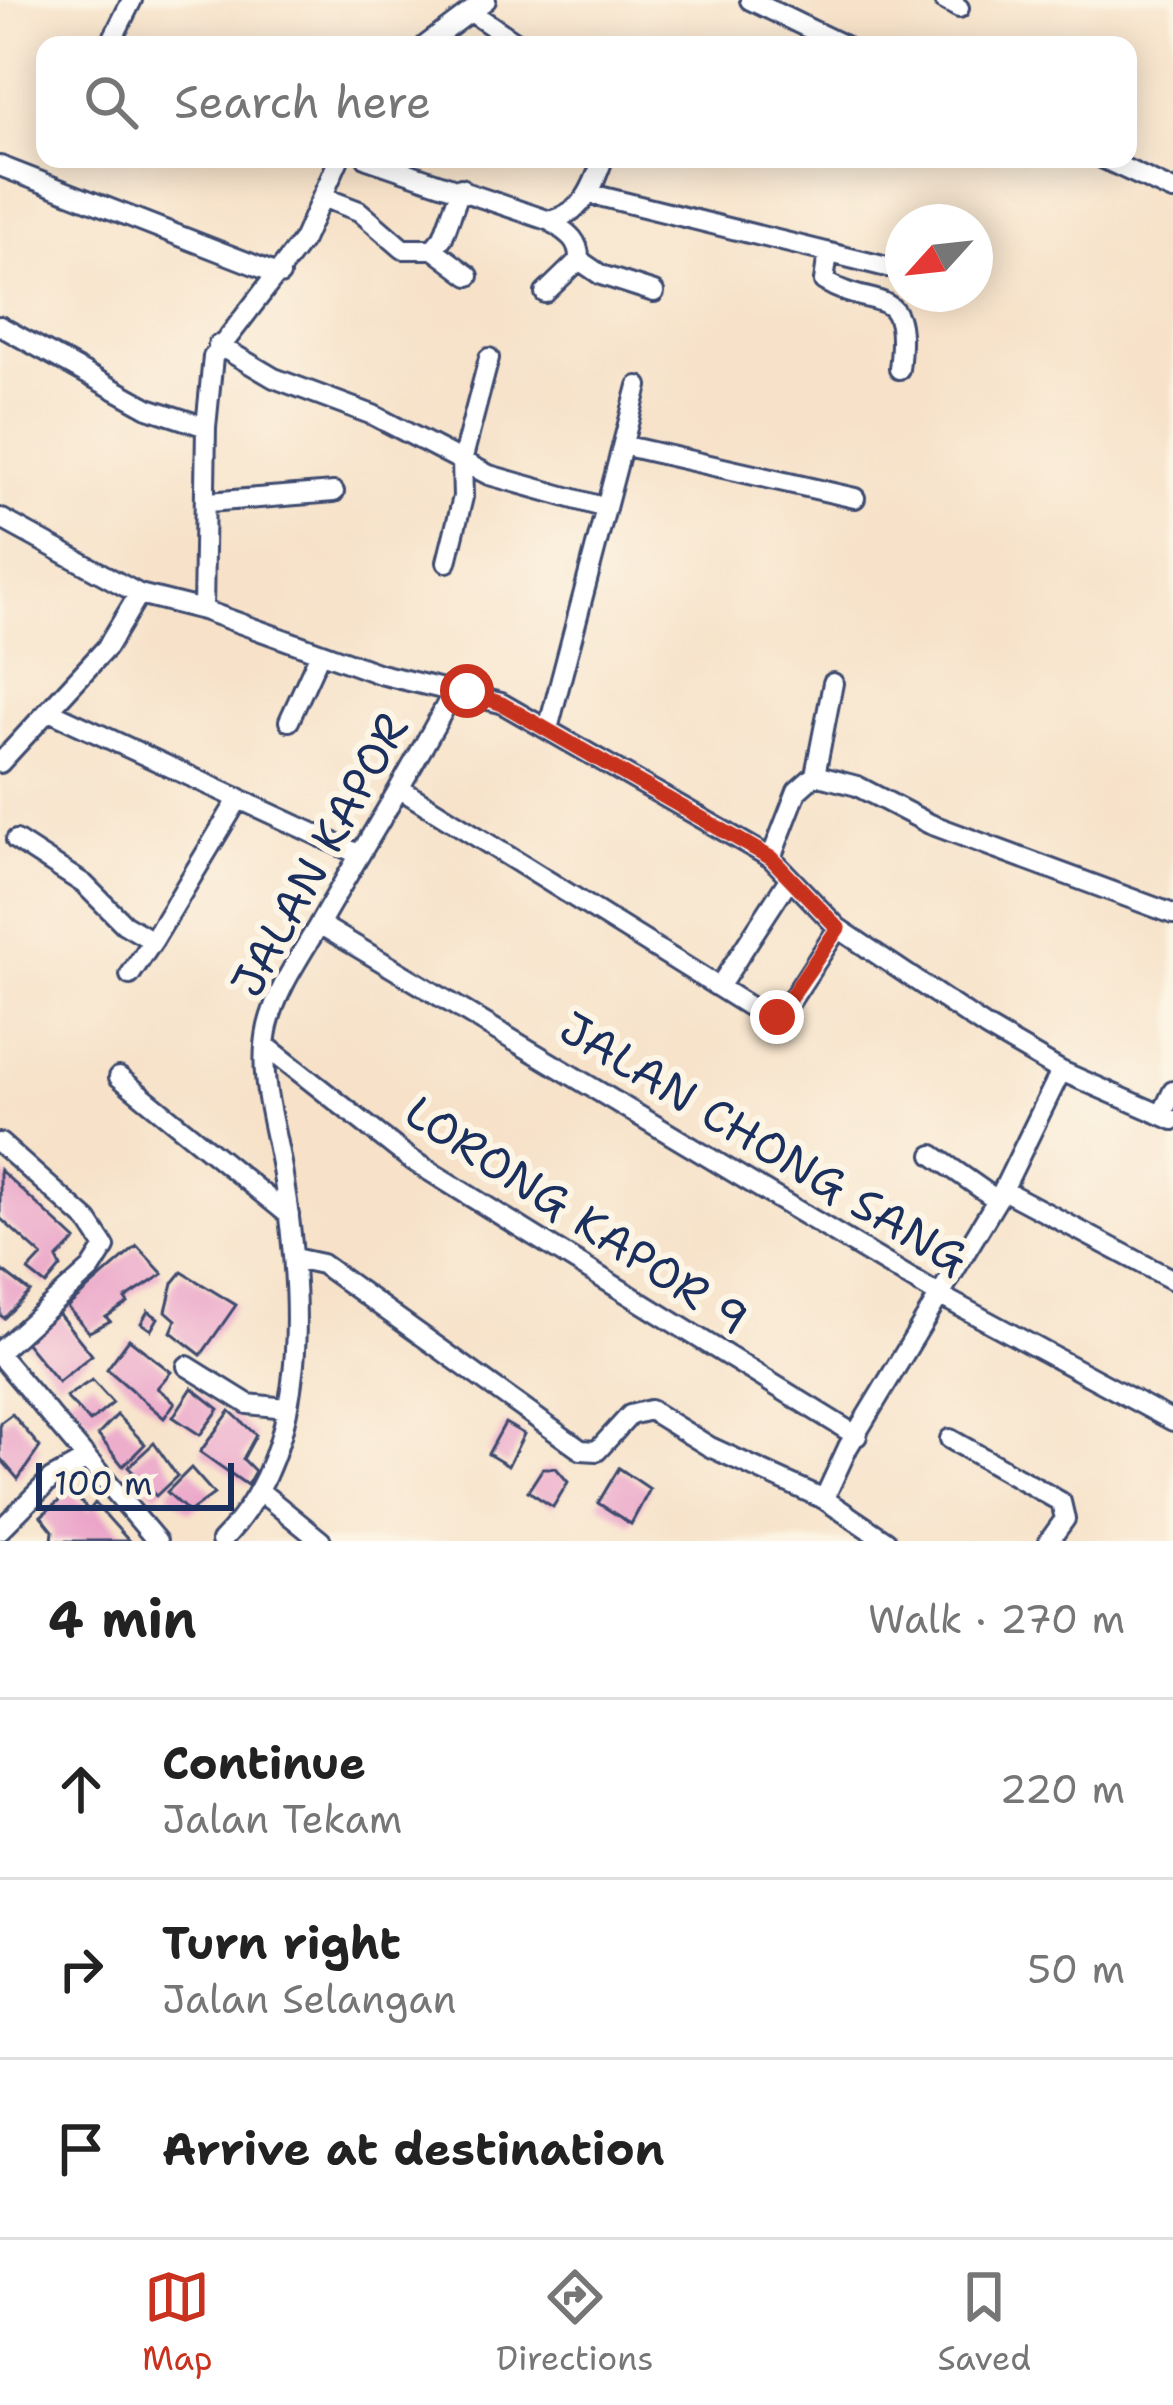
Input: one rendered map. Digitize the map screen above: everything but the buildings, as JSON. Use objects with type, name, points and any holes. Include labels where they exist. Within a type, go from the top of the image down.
[{"type":"street","points":[[115,36],[132,0]]},
{"type":"street","points":[[751,0],[825,36]]},
{"type":"street","points":[[439,36],[480,7],[511,36]]},
{"type":"street","points":[[0,166],[280,275]]},
{"type":"street","points":[[203,610],[210,367],[218,345],[280,275],[325,198],[336,168]]},
{"type":"street","points":[[396,168],[550,221],[572,236],[580,248],[579,260],[545,293]]},
{"type":"street","points":[[550,221],[572,214],[591,194],[600,168]]},
{"type":"street","points":[[1123,168],[1173,191]]},
{"type":"street","points":[[433,249],[443,237],[461,188]]},
{"type":"street","points":[[591,194],[885,267]]},
{"type":"street","points":[[325,198],[358,211],[404,249],[433,249],[469,276]]},
{"type":"street","points":[[828,253],[824,281],[868,294],[892,308],[901,321],[899,369]]},
{"type":"street","points":[[579,260],[601,275],[654,292]]},
{"type":"street","points":[[0,326],[148,408],[206,427]]},
{"type":"street","points":[[218,345],[274,378],[374,416],[489,475],[606,508]]},
{"type":"street","points":[[447,562],[463,497],[462,461],[489,358]]},
{"type":"street","points":[[548,729],[626,446],[638,386]]},
{"type":"street","points":[[626,446],[855,498]]},
{"type":"street","points":[[208,502],[334,492]]},
{"type":"street","points":[[0,518],[139,594],[203,610],[320,653],[453,692],[482,695],[771,858],[838,928],[1061,1071],[1168,1117],[1173,1091]]},
{"type":"street","points":[[0,763],[107,647],[139,594]]},
{"type":"street","points":[[289,721],[320,653]]},
{"type":"street","points":[[771,858],[797,791],[815,776],[833,682]]},
{"type":"street","name":"JALAN KAPOR","points":[[221,1541],[262,1493],[286,1408],[295,1328],[290,1215],[264,1080],[265,1045],[282,990],[358,854],[402,790],[453,692]]},
{"type":"street","points":[[49,712],[358,854]]},
{"type":"street","points":[[815,776],[857,786],[930,824],[1173,914]]},
{"type":"street","points":[[402,790],[759,1014],[777,1017],[838,928]]},
{"type":"street","points":[[130,975],[239,798]]},
{"type":"street","points":[[16,840],[84,884],[124,924],[153,940]]},
{"type":"street","points":[[719,987],[789,879]]},
{"type":"street","name":"JALAN CHONG SANG","points":[[319,924],[937,1294],[1173,1420]]},
{"type":"street","name":"LORONG KAPOR 9","points":[[265,1045],[410,1159],[857,1436]]},
{"type":"street","points":[[824,1499],[937,1294],[1000,1195],[1061,1071]]},
{"type":"street","points":[[119,1077],[290,1215]]},
{"type":"street","points":[[0,1143],[88,1221],[105,1247],[91,1269],[0,1353],[85,1460],[158,1541]]},
{"type":"street","points":[[933,1155],[1000,1195],[1173,1280]]},
{"type":"street","points":[[294,1258],[322,1264],[581,1450],[597,1450],[630,1415],[644,1408],[710,1447],[824,1499],[886,1541]]},
{"type":"street","points":[[187,1366],[248,1404],[286,1408]]},
{"type":"street","points":[[950,1439],[1065,1506],[1065,1519],[1048,1541]]},
{"type":"street","points":[[0,1530],[51,1479],[85,1460]]},
{"type":"street","points":[[262,1493],[321,1541]]},
{"type":"route","points":[[467,691],[548,729],[771,858],[838,928],[777,1017]]}]
